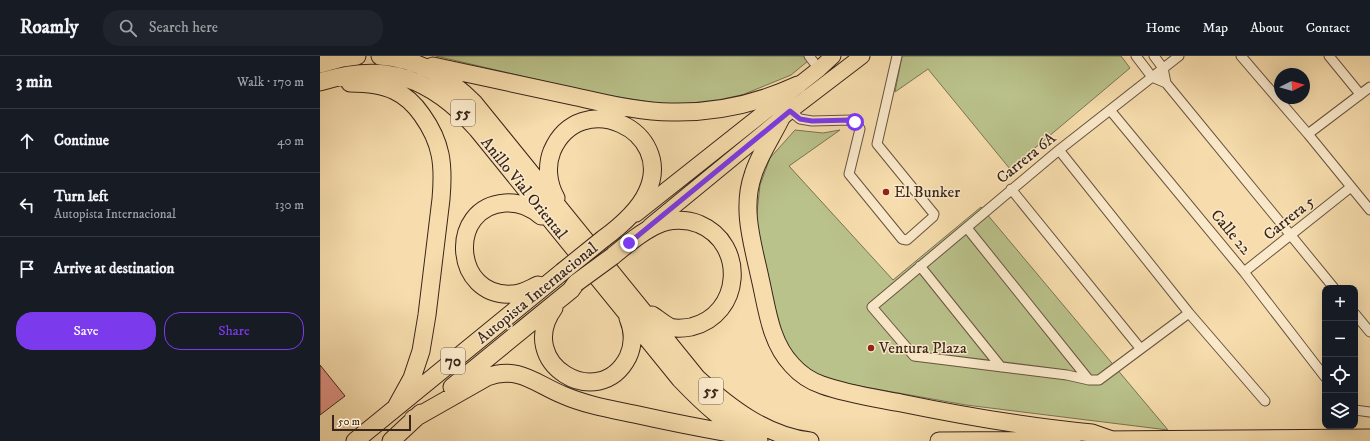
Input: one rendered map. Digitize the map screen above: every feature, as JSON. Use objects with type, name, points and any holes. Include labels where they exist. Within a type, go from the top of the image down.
[{"type":"highway","points":[[320,64],[342,58],[357,56]]},
{"type":"highway","name":"Anillo Vial Oriental","points":[[380,56],[404,59],[439,74],[457,86],[474,103],[567,229],[621,307],[662,358],[694,394],[721,418],[756,440]]},
{"type":"highway","points":[[404,59],[609,104],[670,112],[709,110],[740,104],[782,92],[798,85]]},
{"type":"highway","name":"Anillo Vial Oriental","points":[[320,83],[336,77],[356,74],[387,74],[408,78],[436,92],[455,106],[477,129],[638,306],[697,378],[730,407],[752,420],[776,432],[810,441]]},
{"type":"highway","points":[[320,83],[371,84],[385,87],[402,94],[416,106],[428,123],[436,137],[441,153],[442,186],[424,338],[415,370],[396,407]]},
{"type":"highway","points":[[785,115],[760,157],[752,175],[747,197],[747,208],[751,237],[773,333],[785,357],[799,372],[818,383],[842,391],[960,415],[1092,434],[1112,440]]},
{"type":"highway","points":[[567,229],[551,186],[548,169],[552,152],[560,138],[572,126],[588,120],[604,118],[621,122],[635,132],[645,145],[651,161],[651,178],[646,194],[642,201],[618,228]]},
{"type":"highway","points":[[557,276],[528,290],[513,294],[505,294],[490,290],[478,282],[468,269],[464,254],[465,238],[471,224],[481,213],[495,205],[510,203],[532,209],[567,229]]},
{"type":"highway","points":[[629,243],[650,229],[665,222],[680,220],[688,221],[704,226],[716,235],[726,248],[732,263],[733,279],[725,302],[715,314],[702,323],[687,328],[671,327],[638,306]]},
{"type":"highway","name":"Autopista Internacional","points":[[355,441],[618,228]]},
{"type":"highway","name":"Autopista Internacional","points":[[391,441],[413,419],[573,287],[629,243]]},
{"type":"highway","points":[[573,287],[549,315],[543,340],[552,363],[561,372],[572,379],[588,382],[597,381],[612,374],[624,363],[631,347],[632,339],[630,322],[621,307]]},
{"type":"highway","points":[[413,419],[487,377],[500,373],[510,373],[529,378],[581,402],[756,440]]},
{"type":"highway","points":[[939,441],[1370,438]]},
{"type":"main road","name":"Autopista Internacional","points":[[618,228],[819,69],[833,56]]},
{"type":"main road","name":"Autopista Internacional","points":[[629,243],[785,115],[862,56]]},
{"type":"street","points":[[809,56],[819,69]]},
{"type":"street","points":[[785,115],[812,121],[852,120],[858,125],[860,129],[849,174],[902,239],[908,240],[933,217],[934,214],[877,144],[896,56]]},
{"type":"street","points":[[1136,56],[1152,77],[1166,83],[1332,285]]},
{"type":"street","points":[[1154,56],[1163,68],[1166,83]]},
{"type":"street","name":"Carrera 6A","points":[[1001,367],[914,356],[872,307],[1058,150],[1178,56]]},
{"type":"street","points":[[1241,56],[1308,134],[1370,210]]},
{"type":"street","points":[[1329,56],[1360,94]]},
{"type":"street","points":[[1308,134],[1370,87]]},
{"type":"street","name":"Calle 22","points":[[1110,110],[1244,272],[1322,373]]},
{"type":"street","points":[[1058,150],[1189,312],[1265,401]]},
{"type":"street","name":"Carrera 5","points":[[1244,272],[1352,187]]},
{"type":"street","points":[[1011,189],[1140,348]]},
{"type":"street","points":[[967,228],[1089,380]]},
{"type":"street","points":[[920,266],[1001,367],[1067,375],[1089,380],[1099,380],[1189,312]]},
{"type":"street","points":[[1358,318],[1370,332]]},
{"type":"street","points":[[1358,410],[1370,412]]},
{"type":"green space","points":[[436,56],[814,56],[791,75],[725,102],[683,107],[599,94]]},
{"type":"green space","points":[[902,56],[1121,56],[1130,68],[1010,169],[928,69],[895,92]]},
{"type":"green space","points":[[795,130],[823,133],[840,130],[789,166],[893,280],[981,207],[1168,430],[966,405],[810,376],[784,346],[756,222],[760,185],[770,158]]},
{"type":"building","points":[[320,365],[345,396],[320,415]]},
{"type":"place","name":"El Bunker","points":[[886,192]]},
{"type":"place","name":"Ventura Plaza","points":[[871,348]]},
{"type":"route","points":[[629,243],[790,111],[800,119],[812,121],[852,120],[855,122]]}]
